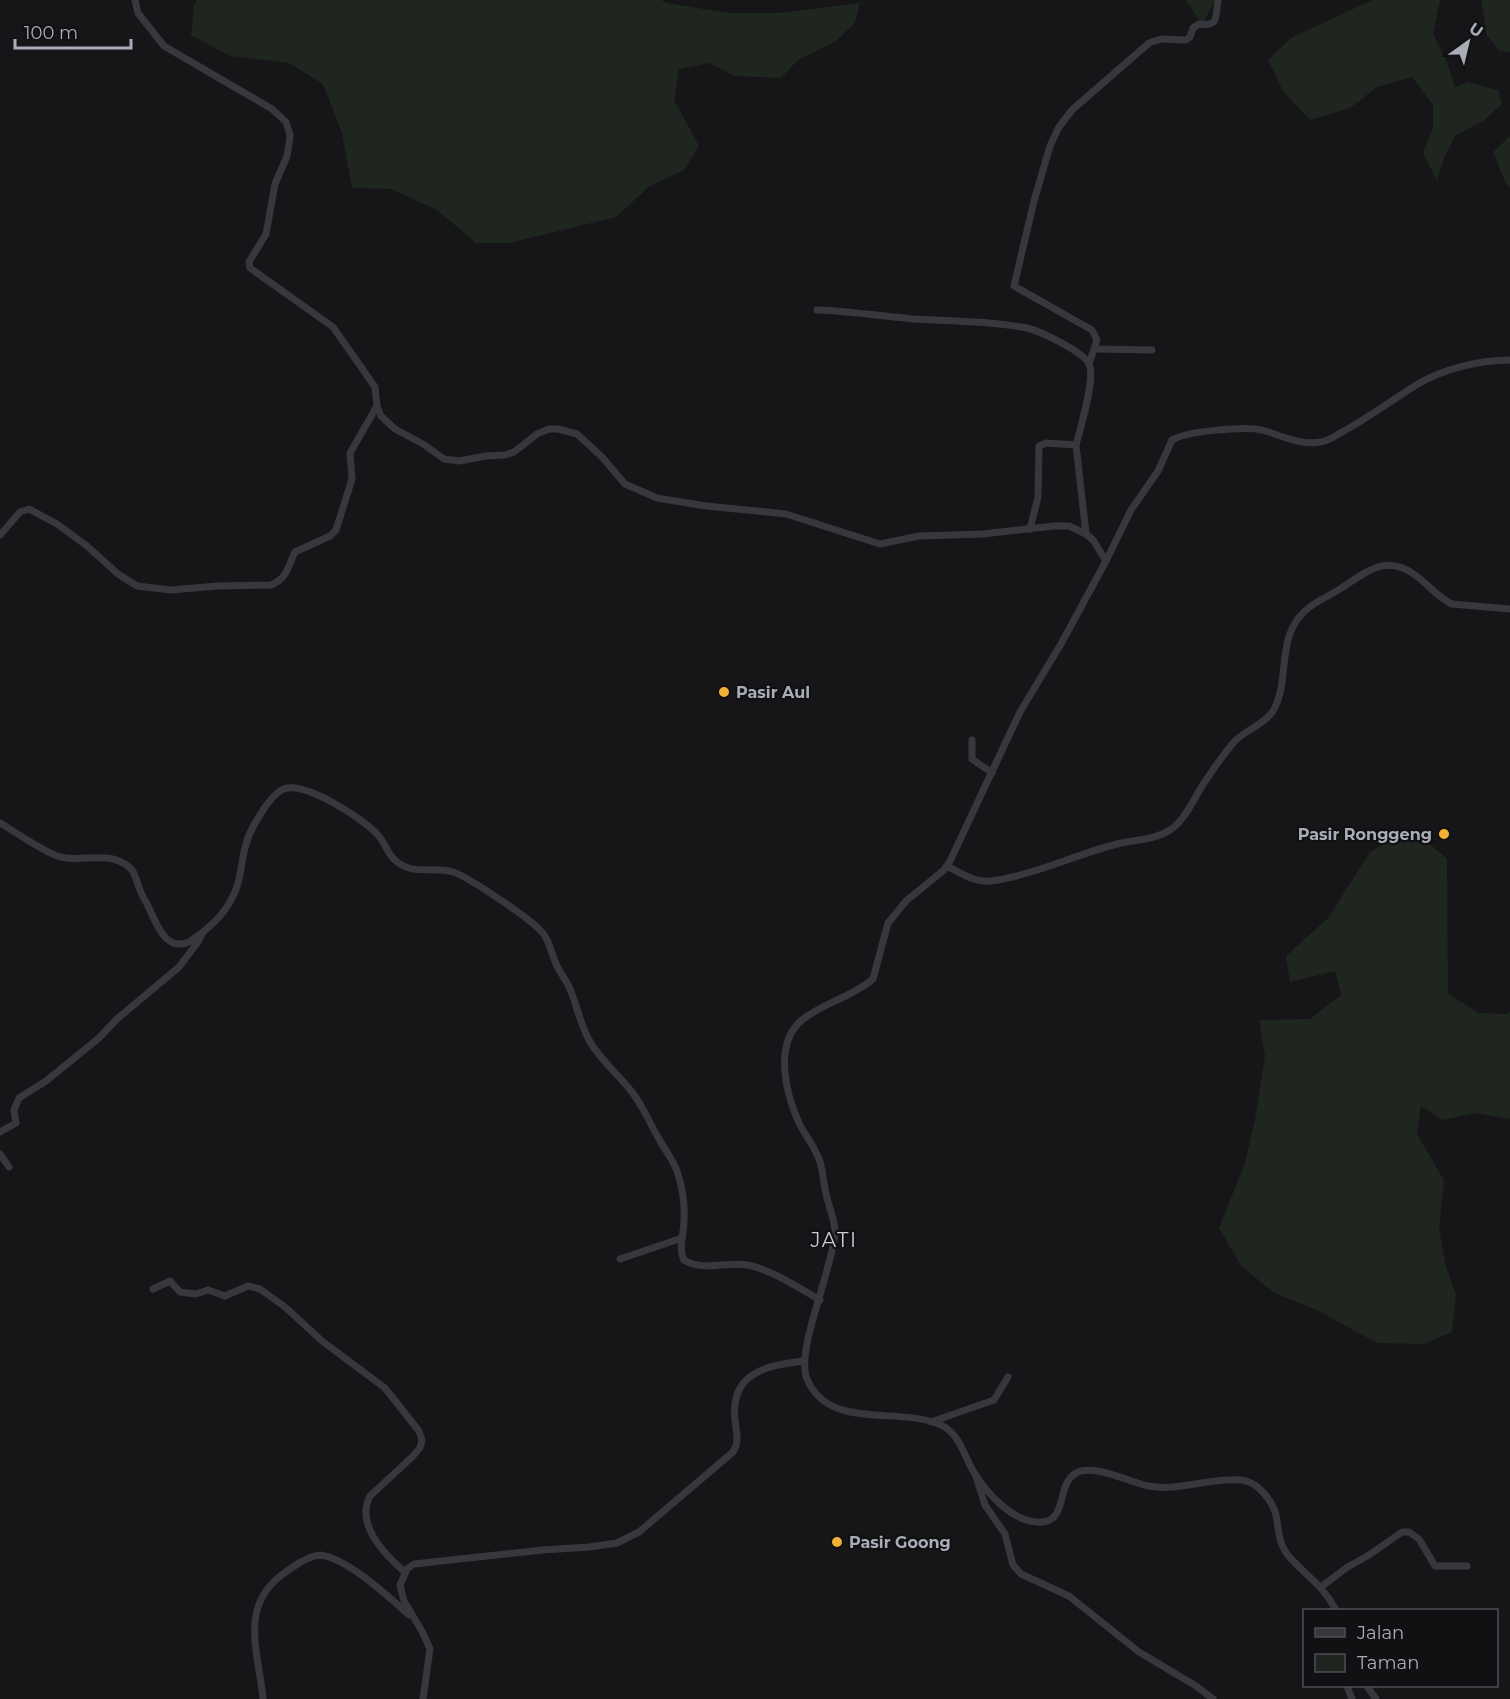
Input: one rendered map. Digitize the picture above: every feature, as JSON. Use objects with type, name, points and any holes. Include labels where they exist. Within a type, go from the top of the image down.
[{"type":"street","points":[[135,0],[138,13],[164,46],[272,109],[286,122],[290,135],[287,156],[275,184],[266,234],[249,265],[252,270],[333,327],[375,387],[377,406],[381,416],[395,429],[423,444],[439,456],[459,461],[505,455],[514,452],[537,434],[549,429],[568,430],[577,434],[593,448],[625,484],[657,498],[706,506],[786,514],[880,544],[919,536],[983,534],[1062,526],[1075,528],[1086,534],[1099,547],[1106,561]]},
{"type":"street","points":[[1086,534],[1076,445],[1090,386],[1089,364],[1097,337],[1088,327],[1014,286],[1034,201],[1050,146],[1059,127],[1072,110],[1149,43],[1161,39],[1186,40],[1198,24],[1209,26],[1212,24],[1215,21],[1218,0]]},
{"type":"street","points":[[818,310],[1029,328],[1066,346],[1089,364]]},
{"type":"street","points":[[1095,349],[1152,350]]},
{"type":"street","points":[[1213,1699],[1201,1689],[1139,1652],[1069,1596],[1026,1578],[1016,1569],[1005,1534],[985,1505],[975,1474],[952,1433],[931,1422],[907,1417],[850,1412],[833,1407],[808,1383],[803,1361],[832,1250],[835,1227],[818,1158],[796,1117],[785,1073],[785,1050],[792,1031],[804,1018],[873,980],[885,930],[892,916],[947,866],[1020,712],[1061,644],[1131,510],[1158,471],[1169,444],[1174,439],[1184,435],[1247,428],[1308,443],[1323,442],[1372,416],[1411,388],[1428,379],[1464,367],[1510,360]]},
{"type":"street","points":[[0,535],[20,513],[29,509],[57,524],[87,546],[117,574],[136,586],[171,590],[271,585],[279,582],[285,576],[295,552],[330,536],[336,530],[352,479],[350,453],[377,406]]},
{"type":"street","points":[[1030,529],[1038,497],[1039,446],[1046,443],[1076,445]]},
{"type":"street","points":[[947,866],[977,880],[998,880],[1027,874],[1116,844],[1170,830],[1184,815],[1212,770],[1235,742],[1271,714],[1278,698],[1287,642],[1302,614],[1374,567],[1387,565],[1405,569],[1452,604],[1510,609]]},
{"type":"street","points":[[972,740],[972,759],[992,773]]},
{"type":"street","points":[[0,823],[58,856],[76,859],[99,856],[128,866],[135,876],[159,931],[168,941],[183,944],[194,938],[231,901],[240,879],[249,834],[270,800],[286,788],[299,787],[314,792],[364,823],[377,834],[388,853],[400,865],[408,869],[454,872],[473,883],[531,922],[547,937],[554,961],[571,990],[581,1025],[589,1040],[598,1055],[635,1095],[673,1161],[682,1190],[683,1258],[691,1264],[702,1266],[739,1264],[754,1267],[820,1300]]},
{"type":"street","points":[[0,1132],[16,1123],[14,1110],[20,1098],[46,1081],[99,1038],[117,1019],[179,967],[198,942],[205,928]]},
{"type":"street","points":[[0,1154],[9,1167]]},
{"type":"street","points":[[620,1259],[682,1238]]},
{"type":"street","points":[[153,1289],[170,1281],[180,1292],[196,1294],[208,1290],[225,1296],[248,1286],[257,1288],[278,1301],[322,1341],[385,1388],[419,1431],[422,1440],[420,1448],[370,1496],[366,1504],[369,1525],[376,1543],[405,1572]]},
{"type":"street","points":[[423,1699],[430,1649],[401,1593],[401,1580],[405,1572],[414,1564],[589,1547],[626,1539],[667,1510],[733,1452],[737,1441],[735,1398],[740,1387],[755,1373],[772,1366],[803,1361]]},
{"type":"street","points":[[931,1422],[994,1400],[1008,1377]]},
{"type":"street","points":[[975,1474],[1008,1509],[1023,1518],[1036,1522],[1049,1521],[1056,1516],[1067,1481],[1074,1473],[1081,1470],[1096,1471],[1162,1488],[1219,1480],[1246,1481],[1258,1488],[1269,1501],[1275,1514],[1280,1540],[1286,1552],[1321,1587],[1335,1609]]},
{"type":"street","points":[[1321,1587],[1401,1532],[1409,1532],[1419,1539],[1432,1563],[1437,1567],[1467,1566]]},
{"type":"street","points":[[263,1699],[255,1648],[256,1612],[263,1594],[274,1581],[303,1561],[322,1555],[338,1561],[364,1578],[413,1618]]},
{"type":"green space","points":[[197,0],[661,0],[667,3],[729,13],[780,13],[860,3],[855,23],[836,41],[798,60],[781,78],[734,76],[710,63],[679,69],[674,100],[699,146],[684,170],[650,186],[616,217],[510,243],[476,243],[437,210],[391,189],[352,188],[342,133],[323,84],[289,63],[230,56],[191,35],[194,4]]},
{"type":"green space","points":[[1186,0],[1215,0],[1202,25]]},
{"type":"green space","points":[[1372,0],[1440,0],[1433,34],[1447,62],[1455,87],[1468,82],[1498,90],[1502,104],[1483,121],[1455,136],[1444,158],[1437,181],[1423,153],[1433,128],[1433,105],[1412,77],[1377,87],[1350,108],[1310,120],[1283,91],[1268,60],[1291,38]]},
{"type":"green space","points":[[1481,0],[1510,0],[1510,52],[1500,51],[1487,36]]},
{"type":"green space","points":[[1510,136],[1510,188],[1506,184],[1493,152]]},
{"type":"green space","points":[[1413,829],[1447,859],[1448,993],[1478,1013],[1508,1014],[1510,1011],[1510,1119],[1476,1113],[1442,1120],[1421,1106],[1417,1134],[1444,1180],[1439,1228],[1445,1263],[1456,1295],[1452,1332],[1424,1344],[1377,1343],[1317,1310],[1275,1293],[1242,1267],[1219,1228],[1245,1163],[1255,1120],[1265,1056],[1259,1020],[1310,1019],[1341,995],[1335,971],[1290,982],[1286,956],[1328,918],[1370,852]]},
{"type":"place","name":"Pasir Aul","points":[[724,692]]},
{"type":"place","name":"Pasir Ronggeng","points":[[1444,834]]},
{"type":"place","name":"Pasir Goong","points":[[837,1542]]},
{"type":"district","name":"JATI","points":[[834,1240]]}]
